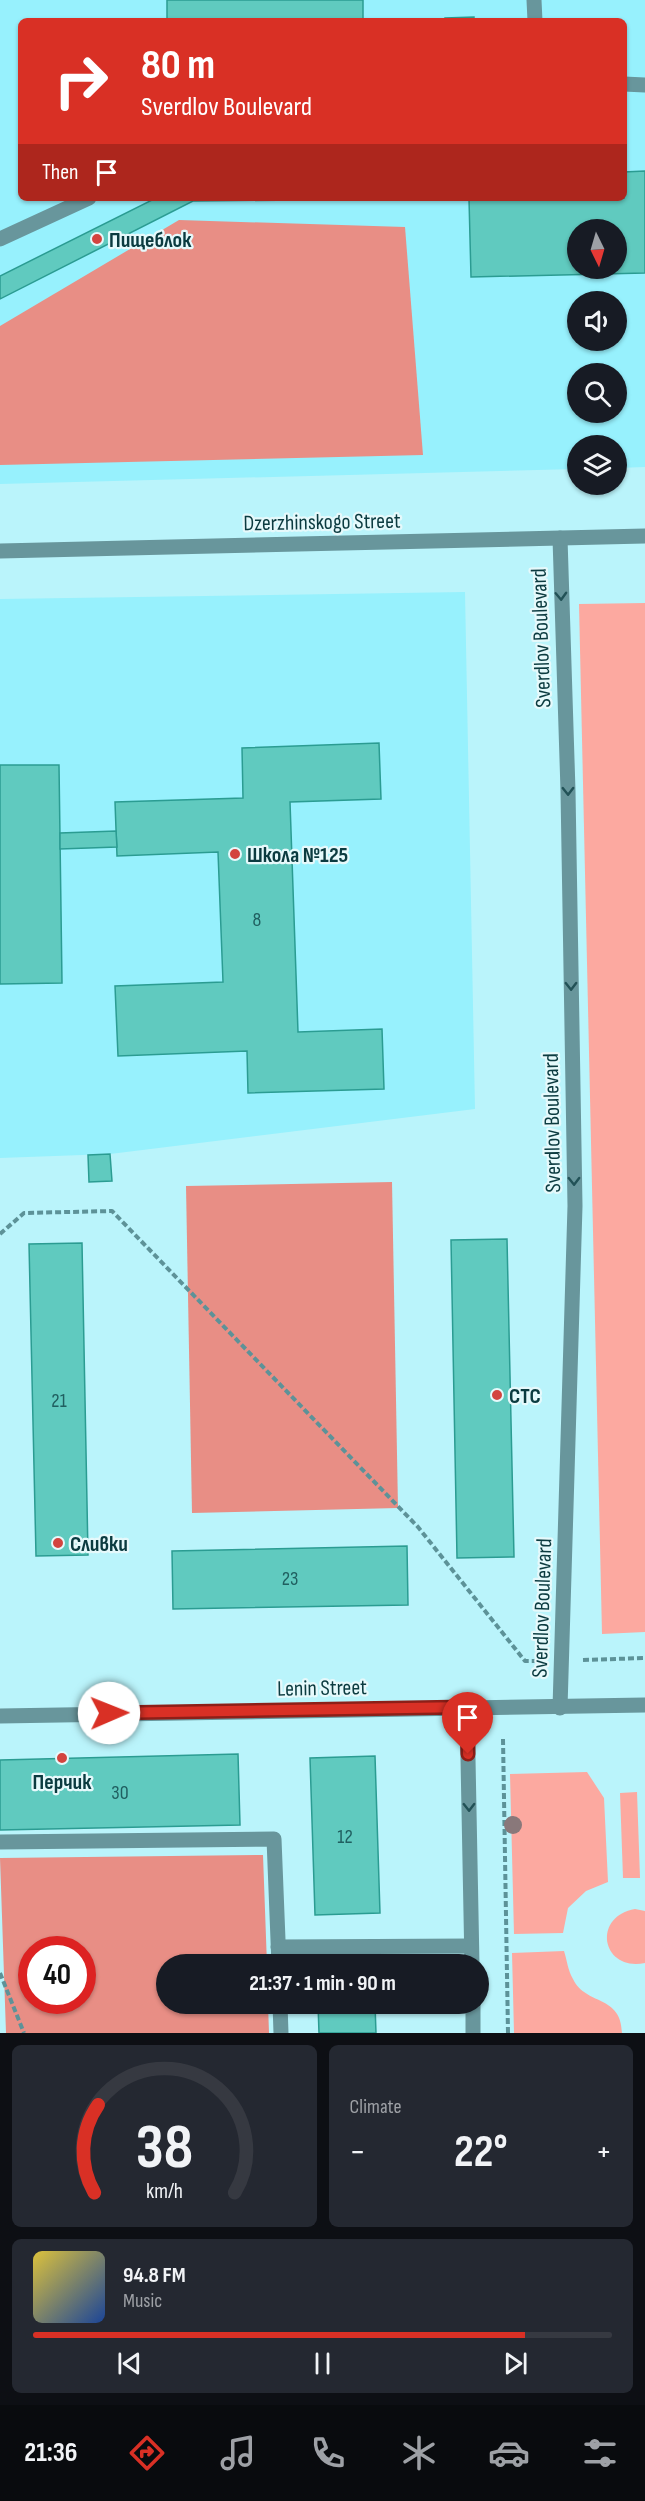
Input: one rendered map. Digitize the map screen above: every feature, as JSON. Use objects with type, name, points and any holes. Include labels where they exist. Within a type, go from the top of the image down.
[{"type":"street","points":[[534,0],[535,18]]},
{"type":"street","points":[[627,84],[645,85]]},
{"type":"street","points":[[0,239],[82,201]]},
{"type":"street","name":"Dzerzhinskogo Street","points":[[0,551],[645,536]]},
{"type":"street","name":"Sverdlov Boulevard","points":[[560,538],[568,802],[575,1206],[560,1708]]},
{"type":"street","name":"Lenin Street","points":[[0,1716],[645,1705]]},
{"type":"street","points":[[467,1707],[471,1954]]},
{"type":"street","points":[[0,1842],[274,1839],[278,1954]]},
{"type":"street","points":[[278,1947],[471,1946]]},
{"type":"street","points":[[280,2014],[281,2033]]},
{"type":"street","points":[[473,2014],[473,2033]]},
{"type":"path","points":[[0,1234],[24,1213],[112,1211],[418,1527],[525,1661]]},
{"type":"path","points":[[503,1739],[508,2033]]},
{"type":"path","points":[[0,1973],[24,2033]]},
{"type":"shaded area","points":[[0,0],[645,0],[645,467],[627,468],[627,435],[567,435],[567,469],[0,484]]},
{"type":"shaded area","points":[[179,220],[405,227],[423,455],[0,465],[0,326]]},
{"type":"shaded area","name":"Школа №125","points":[[465,592],[475,1109],[110,1154],[0,1158],[0,599]]},
{"type":"shaded area","points":[[645,603],[645,1632],[602,1634],[579,604]]},
{"type":"shaded area","points":[[392,1182],[398,1508],[192,1513],[186,1186]]},
{"type":"shaded area","points":[[587,1772],[604,1798],[608,1882],[586,1891],[568,1908],[563,1933],[514,1934],[510,1774]]},
{"type":"shaded area","points":[[637,1792],[640,1878],[623,1878],[620,1793]]},
{"type":"shaded area","points":[[263,1855],[267,1954],[156,1954],[156,2014],[268,2014],[269,2033],[6,2033],[0,1858]]},
{"type":"shaded area","points":[[635,1909],[645,1911],[645,1963],[630,1964],[611,1952],[607,1942],[607,1932],[612,1922],[621,1914]]},
{"type":"shaded area","points":[[564,1951],[573,1979],[586,1993],[616,2012],[622,2033],[514,2033],[512,1953]]},
{"type":"building","points":[[167,0],[363,0],[363,18],[167,18]]},
{"type":"building","points":[[645,171],[645,273],[627,273],[627,219],[567,219],[567,275],[471,277],[469,201],[627,201],[627,172]]},
{"type":"building","name":"Пищеблок","points":[[150,201],[193,201],[0,299],[0,276]]},
{"type":"building","points":[[379,743],[381,799],[290,802],[298,1032],[382,1029],[384,1089],[248,1093],[247,1051],[118,1056],[115,986],[223,982],[218,852],[117,856],[115,802],[243,798],[242,748]]},
{"type":"building","points":[[0,765],[59,765],[62,983],[0,984]]},
{"type":"building","points":[[116,831],[117,847],[60,849],[60,833]]},
{"type":"building","points":[[110,1154],[112,1181],[89,1182],[88,1155]]},
{"type":"building","points":[[507,1239],[514,1557],[457,1558],[451,1240]]},
{"type":"building","points":[[82,1243],[88,1555],[36,1556],[29,1244]]},
{"type":"building","points":[[407,1546],[408,1605],[173,1609],[172,1551]]},
{"type":"building","points":[[238,1754],[240,1825],[0,1830],[0,1760]]},
{"type":"building","points":[[375,1756],[380,1913],[315,1915],[310,1758]]},
{"type":"building","points":[[318,2014],[375,2014],[376,2033],[319,2033]]},
{"type":"place","name":"Пищеблок","points":[[97,239]]},
{"type":"place","name":"Школа №125","points":[[235,854]]},
{"type":"place","name":"СТС","points":[[497,1395]]},
{"type":"place","name":"Сливки","points":[[58,1543]]},
{"type":"place","name":"Перчик","points":[[62,1758]]},
{"type":"route","points":[[109,1713],[467,1707],[468,1754]]}]
